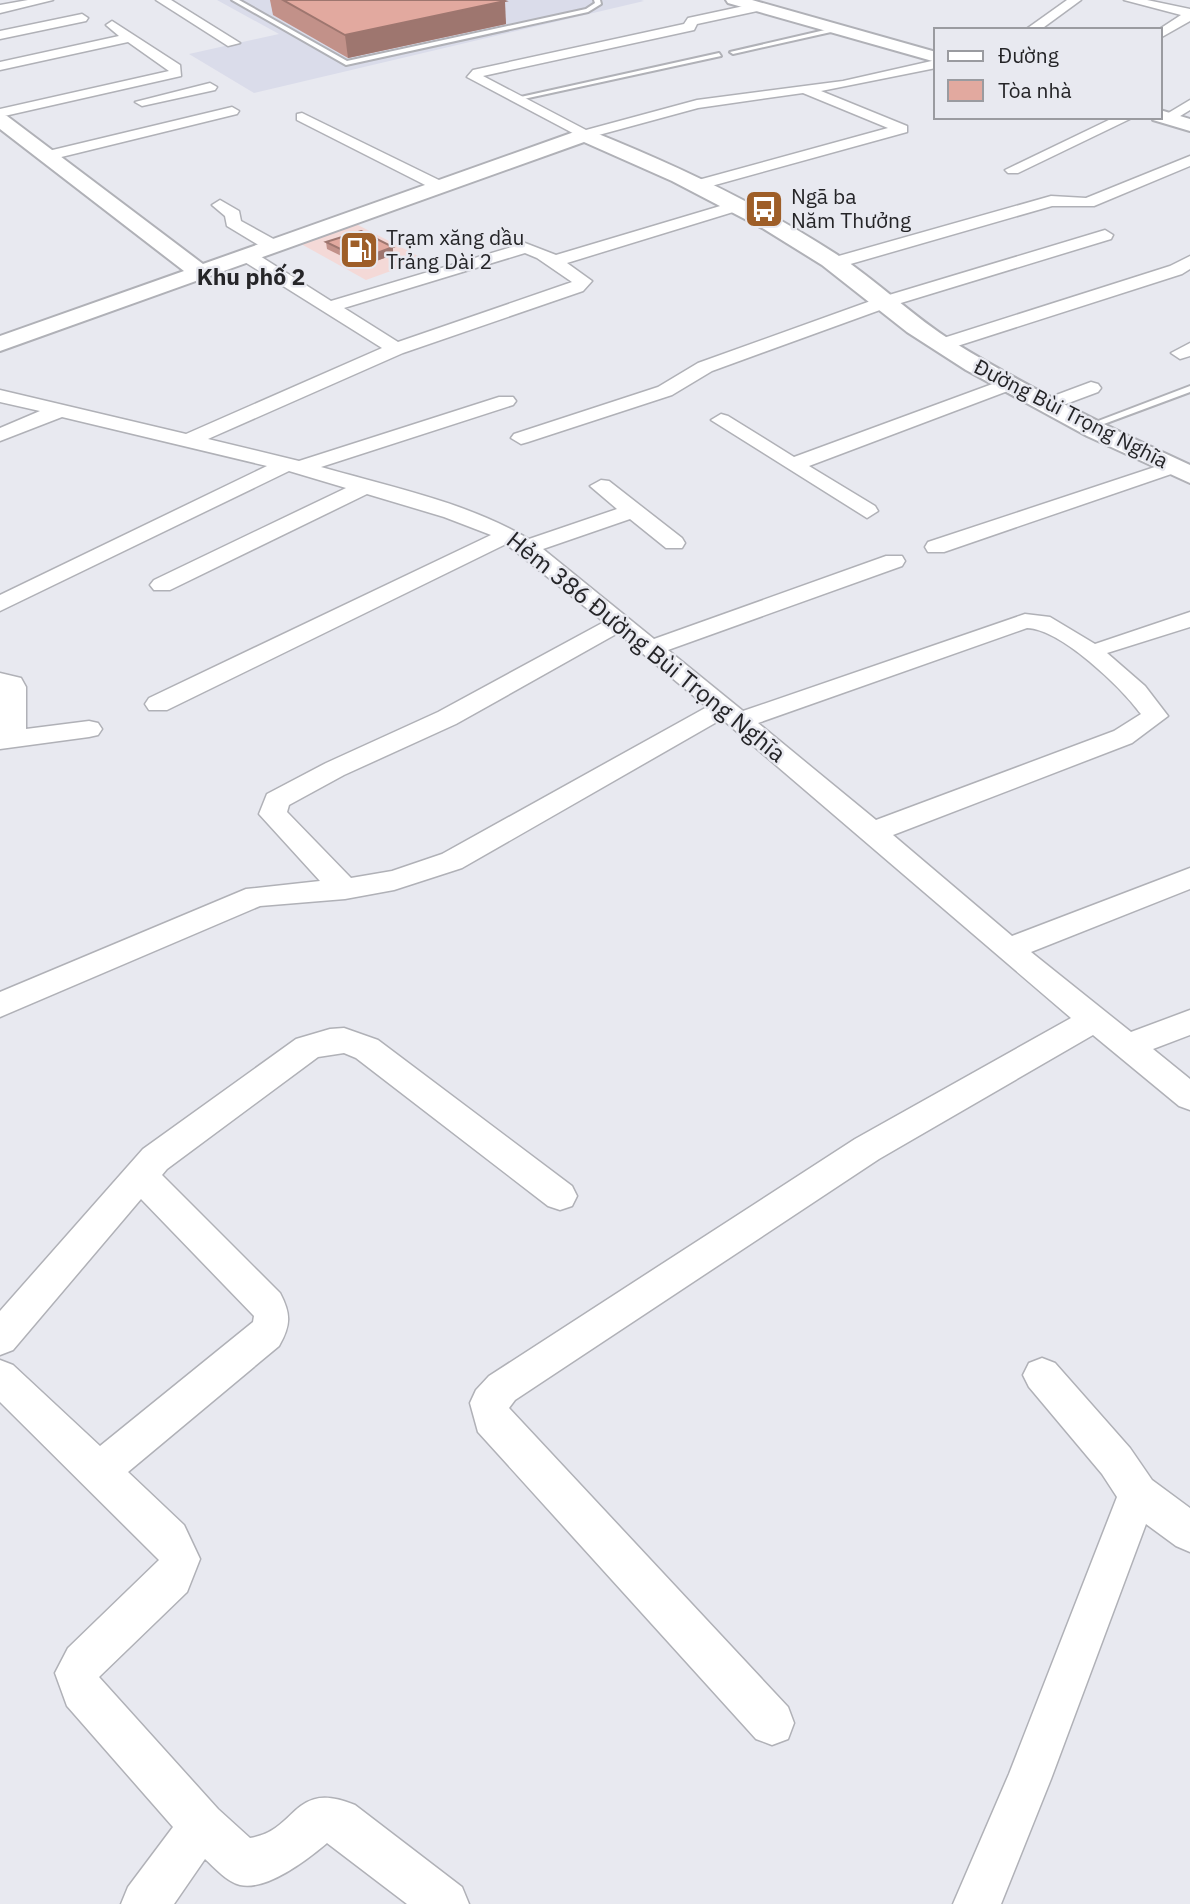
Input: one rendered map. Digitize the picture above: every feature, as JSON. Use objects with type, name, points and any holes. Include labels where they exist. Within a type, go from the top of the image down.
[{"type":"street","points":[[0,9],[47,0]]},
{"type":"street","points":[[162,0],[233,43]]},
{"type":"street","points":[[734,0],[934,56]]},
{"type":"street","points":[[1034,28],[1075,0]]},
{"type":"street","points":[[1130,0],[1190,14]]},
{"type":"street","points":[[584,135],[519,98],[482,82],[474,75],[689,27],[692,21],[758,7]]},
{"type":"street","points":[[1162,33],[1190,14]]},
{"type":"street","points":[[0,34],[82,19]]},
{"type":"street","points":[[0,113],[176,73],[175,68],[113,25]]},
{"type":"street","points":[[0,66],[131,37]]},
{"type":"street","points":[[0,344],[584,135],[697,104],[801,88],[842,85],[934,64]]},
{"type":"street","points":[[128,105],[210,86]]},
{"type":"street","points":[[697,185],[902,129],[801,88]]},
{"type":"street","points":[[1163,117],[1190,104]]},
{"type":"street","points":[[45,156],[232,111]]},
{"type":"street","points":[[302,117],[439,187]]},
{"type":"street","points":[[1163,117],[1190,125]]},
{"type":"street","points":[[1013,170],[1122,119]]},
{"type":"street","points":[[7,125],[200,272]]},
{"type":"street","points":[[7,125],[37,125]]},
{"type":"street","name":"Đường Bùi Trọng Nghĩa","points":[[584,135],[697,185],[737,206],[834,262],[942,345],[1006,385],[1181,471]]},
{"type":"street","points":[[834,262],[1051,201],[1088,203],[1190,161]]},
{"type":"street","points":[[220,205],[233,214],[233,223],[273,246]]},
{"type":"street","points":[[555,261],[737,206]]},
{"type":"street","points":[[521,438],[665,391],[705,367],[885,302],[1105,235]]},
{"type":"street","points":[[191,439],[396,349],[582,284],[583,281],[534,249],[513,249],[329,307]]},
{"type":"street","points":[[246,255],[396,349]]},
{"type":"street","points":[[942,345],[1176,270],[1190,261]]},
{"type":"street","points":[[794,464],[1006,385]]},
{"type":"street","points":[[1047,405],[1091,388]]},
{"type":"street","name":"Hẻm 386 Đường Bùi Trọng Nghĩa","points":[[0,397],[191,439],[293,466],[452,512],[517,541],[732,714],[1009,950],[1190,1097]]},
{"type":"street","points":[[0,604],[293,466],[506,401]]},
{"type":"street","points":[[0,435],[61,410]]},
{"type":"street","points":[[721,420],[867,511]]},
{"type":"street","points":[[936,547],[1181,471]]},
{"type":"street","points":[[162,585],[364,486]]},
{"type":"street","points":[[601,486],[674,544]]},
{"type":"street","points":[[158,704],[517,541],[633,511]]},
{"type":"street","points":[[651,648],[894,561]]},
{"type":"street","points":[[1106,646],[1190,620]]},
{"type":"street","points":[[0,1004],[256,896],[345,889],[394,880],[452,861],[732,714],[1025,621],[1042,622],[1088,650],[1147,702],[1155,716],[1124,737],[873,832]]},
{"type":"street","points":[[345,889],[273,814],[277,800],[447,718],[619,623]]},
{"type":"street","points":[[0,681],[12,682],[14,687],[7,741],[89,729]]},
{"type":"street","points":[[1009,950],[1190,878]]},
{"type":"street","points":[[772,1723],[492,1419],[489,1403],[502,1388],[867,1149],[1095,1019]]},
{"type":"street","points":[[1128,1046],[1190,1022]]},
{"type":"street","points":[[0,1338],[155,1158],[307,1048],[335,1039],[353,1040],[367,1049],[560,1196]]},
{"type":"street","points":[[101,1470],[266,1334],[273,1324],[273,1314],[267,1304],[141,1176]]},
{"type":"street","points":[[1042,1375],[1116,1461],[1138,1494],[1190,1532]]},
{"type":"street","points":[[0,1377],[101,1470],[170,1539],[180,1559],[172,1577],[83,1663],[76,1673],[82,1691],[202,1825],[242,1861],[260,1862],[292,1844],[319,1819],[339,1821],[445,1904]]},
{"type":"street","points":[[977,1904],[1030,1779],[1138,1494]]},
{"type":"street","points":[[145,1904],[202,1825]]},
{"type":"lane","points":[[235,0],[346,63],[588,10],[598,4],[597,0]]},
{"type":"lane","points":[[258,13],[272,10]]},
{"type":"lane","points":[[733,52],[838,29]]},
{"type":"lane","points":[[519,98],[719,55]]},
{"type":"lane","points":[[1090,426],[1190,389]]},
{"type":"shaded area","points":[[217,0],[644,1],[254,93],[189,54],[279,34]]},
{"type":"shaded area","name":"Trạm xăng dầu Trảng Dài 2","points":[[352,222],[424,259],[366,280],[294,240]]},
{"type":"building","points":[[283,0],[502,0],[505,1],[345,35]]},
{"type":"building","points":[[361,231],[393,247],[361,259],[326,242]]},
{"type":"place","name":"Ngã ba Năm Thưởng","points":[[764,209]]},
{"type":"place","name":"Trạm xăng dầu Trảng Dài 2","points":[[359,250]]},
{"type":"district","name":"Khu phố 2","points":[[251,277]]}]
